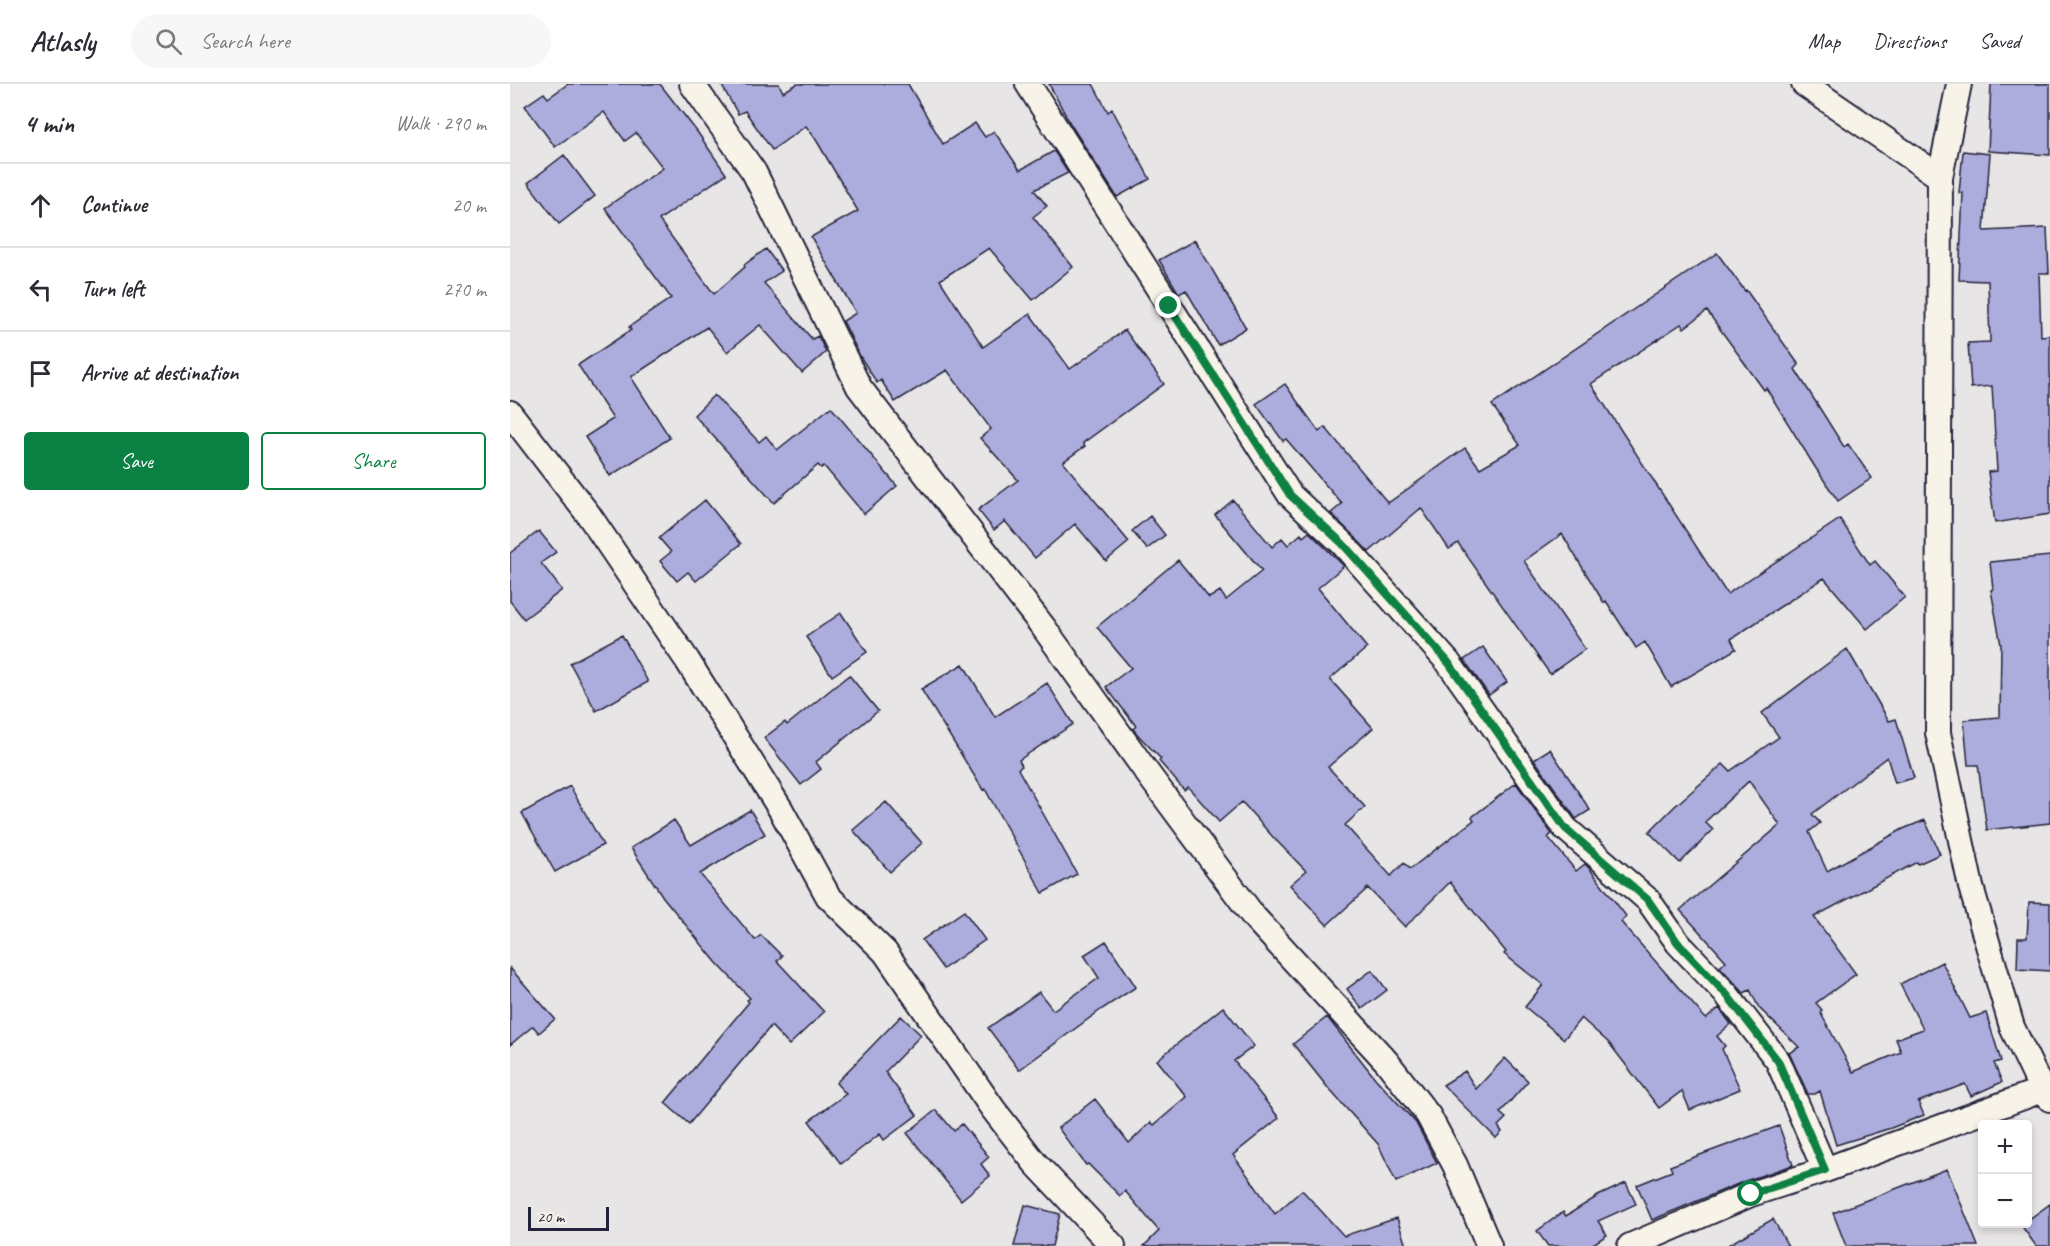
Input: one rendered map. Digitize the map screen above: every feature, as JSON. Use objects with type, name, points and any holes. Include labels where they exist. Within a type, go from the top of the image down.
[{"type":"street","points":[[692,84],[754,172],[859,387],[1044,628],[1254,917],[1387,1062],[1428,1115],[1455,1165],[1489,1246]]},
{"type":"street","points":[[1028,84],[1290,495],[1342,543],[1448,662],[1565,828],[1648,900],[1678,943],[1727,995],[1778,1061],[1825,1170]]},
{"type":"street","points":[[1804,84],[1940,177]]},
{"type":"street","points":[[1630,1246],[1751,1194],[2046,1095],[2012,1028],[1971,887],[1938,733],[1940,177],[1959,84]]},
{"type":"street","points":[[510,413],[588,514],[687,660],[781,810],[828,896],[885,952],[1000,1118],[1035,1163],[1113,1246]]},
{"type":"building","points":[[568,84],[660,84],[726,174],[659,220],[714,294],[745,267],[744,265],[766,249],[782,271],[764,283],[812,339],[818,336],[826,352],[802,373],[760,325],[727,352],[707,327],[631,377],[670,438],[610,476],[585,437],[613,419],[578,365],[631,330],[629,327],[671,298],[605,208],[663,168],[636,133],[625,141],[604,112],[555,147],[525,106],[544,93],[548,98]]},
{"type":"building","points":[[721,84],[779,84],[783,92],[797,84],[908,84],[943,144],[975,123],[985,137],[994,131],[1020,170],[1054,151],[1068,173],[1034,190],[1047,206],[1033,217],[1073,267],[1033,300],[989,248],[940,280],[983,347],[1030,314],[1070,369],[1125,330],[1164,384],[1083,443],[1085,446],[1063,462],[1129,542],[1106,561],[1075,524],[1035,558],[1005,521],[994,530],[978,510],[1018,480],[980,438],[991,429],[947,370],[895,402],[881,380],[877,383],[861,358],[843,321],[856,313],[811,237],[858,211],[815,138],[806,126],[772,150],[745,111],[738,114]]},
{"type":"building","points":[[1049,84],[1093,84],[1108,112],[1112,109],[1150,179],[1117,197],[1071,125]]},
{"type":"building","points":[[1991,84],[2050,84],[2050,155],[1988,151]]},
{"type":"building","points":[[1963,151],[1990,154],[1984,231],[2047,228],[2049,273],[2039,273],[2041,336],[2050,335],[2050,514],[1995,523],[1988,472],[1997,471],[1992,386],[1971,388],[1968,343],[1990,342],[1988,281],[1959,280],[1963,193],[1959,193]]},
{"type":"building","points":[[564,155],[595,196],[559,224],[528,183]]},
{"type":"building","points":[[1195,240],[1246,328],[1218,345],[1186,290],[1179,294],[1159,260]]},
{"type":"building","points":[[1717,253],[1799,365],[1795,369],[1844,447],[1848,444],[1872,478],[1838,501],[1766,388],[1764,390],[1707,311],[1684,328],[1681,324],[1591,384],[1727,594],[1840,519],[1870,565],[1875,561],[1905,597],[1867,629],[1824,578],[1731,639],[1736,649],[1671,687],[1645,642],[1636,648],[1606,601],[1604,603],[1562,534],[1524,561],[1585,649],[1550,674],[1458,543],[1449,549],[1421,508],[1369,552],[1331,513],[1342,504],[1286,439],[1283,441],[1256,404],[1285,384],[1319,432],[1325,427],[1388,503],[1465,448],[1480,468],[1520,445],[1492,405]]},
{"type":"building","points":[[714,395],[759,442],[766,436],[777,450],[831,407],[897,486],[864,514],[824,466],[821,468],[818,465],[774,503],[694,415]]},
{"type":"building","points":[[705,500],[741,544],[696,581],[688,572],[677,581],[660,561],[671,552],[659,538]]},
{"type":"building","points":[[1233,500],[1272,547],[1282,538],[1288,545],[1301,534],[1303,537],[1309,532],[1344,566],[1318,588],[1367,648],[1330,679],[1373,728],[1328,767],[1365,807],[1345,825],[1391,876],[1404,863],[1410,869],[1474,820],[1472,817],[1516,783],[1552,834],[1548,837],[1576,871],[1585,864],[1590,869],[1626,916],[1621,922],[1706,1019],[1719,1008],[1731,1024],[1717,1036],[1725,1046],[1722,1049],[1740,1089],[1690,1110],[1682,1091],[1659,1108],[1609,1043],[1581,1018],[1564,1039],[1525,1007],[1543,985],[1504,954],[1506,952],[1450,882],[1405,927],[1368,888],[1327,925],[1290,885],[1306,871],[1242,802],[1219,822],[1188,787],[1184,790],[1159,761],[1161,759],[1133,729],[1136,726],[1106,687],[1131,668],[1097,627],[1178,560],[1209,598],[1220,591],[1226,600],[1262,571],[1215,515]]},
{"type":"building","points":[[1150,516],[1165,535],[1147,549],[1132,531]]},
{"type":"building","points":[[539,531],[556,552],[541,563],[562,590],[524,619],[510,601],[510,553]]},
{"type":"building","points":[[2050,556],[2050,823],[1987,830],[1978,765],[1968,765],[1964,720],[2000,717],[2001,645],[1991,590],[1993,589],[1990,562]]},
{"type":"building","points":[[841,613],[867,652],[832,676],[806,637]]},
{"type":"building","points":[[622,635],[648,682],[596,711],[570,663]]},
{"type":"building","points":[[1483,647],[1507,682],[1489,695],[1464,660]]},
{"type":"building","points":[[1847,649],[1889,721],[1896,719],[1914,778],[1895,783],[1887,757],[1812,814],[1820,823],[1809,832],[1827,871],[1903,829],[1925,820],[1940,854],[1918,864],[1917,862],[1814,917],[1856,974],[1816,1003],[1822,1010],[1820,1012],[1853,1072],[1901,1052],[1896,1039],[1923,1029],[1900,984],[1942,962],[1970,1018],[1986,1013],[2001,1061],[1994,1063],[2002,1082],[1971,1096],[1965,1084],[1918,1102],[1924,1115],[1836,1145],[1820,1091],[1808,1094],[1789,1053],[1799,1047],[1759,1008],[1750,990],[1744,993],[1720,967],[1726,961],[1680,910],[1780,825],[1749,781],[1705,822],[1713,830],[1680,863],[1649,832],[1723,764],[1730,771],[1779,737],[1762,713]]},
{"type":"building","points":[[963,664],[995,717],[1047,683],[1073,724],[1019,760],[1022,766],[1018,769],[1077,874],[1043,893],[985,789],[983,790],[921,689]]},
{"type":"building","points":[[849,675],[878,711],[816,762],[821,769],[801,785],[764,738],[785,722],[787,725]]},
{"type":"building","points":[[1550,749],[1590,810],[1576,819],[1534,759]]},
{"type":"building","points":[[570,786],[603,845],[555,872],[522,813]]},
{"type":"building","points":[[886,802],[922,843],[890,872],[853,830]]},
{"type":"building","points":[[750,810],[765,834],[700,874],[755,940],[761,935],[782,956],[777,961],[824,1012],[789,1045],[771,1026],[689,1124],[665,1103],[750,998],[716,962],[663,897],[631,848],[674,820],[691,845]]},
{"type":"building","points":[[2029,902],[2050,903],[2050,971],[2017,969],[2018,938],[2027,938]]},
{"type":"building","points":[[964,911],[985,940],[943,969],[922,940]]},
{"type":"building","points":[[1106,941],[1136,987],[1019,1070],[988,1028],[1039,992],[1053,1010],[1099,978],[1084,955]]},
{"type":"building","points":[[510,968],[555,1019],[539,1033],[533,1026],[510,1045]]},
{"type":"building","points":[[1372,970],[1387,990],[1362,1009],[1347,989]]},
{"type":"building","points":[[1223,1007],[1254,1046],[1234,1061],[1279,1118],[1233,1155],[1275,1214],[1302,1190],[1344,1236],[1397,1218],[1406,1246],[1144,1246],[1159,1231],[1125,1191],[1120,1196],[1088,1164],[1086,1165],[1058,1128],[1095,1099],[1129,1143],[1151,1122],[1154,1125],[1187,1097],[1157,1060]]},
{"type":"building","points":[[901,1016],[921,1035],[885,1072],[917,1115],[884,1140],[880,1134],[841,1164],[809,1121],[846,1094],[836,1083]]},
{"type":"building","points":[[1327,1017],[1375,1078],[1416,1123],[1437,1163],[1396,1182],[1378,1144],[1328,1088],[1293,1044]]},
{"type":"building","points":[[1505,1058],[1528,1081],[1500,1113],[1506,1118],[1498,1126],[1502,1132],[1496,1138],[1443,1085],[1465,1071],[1476,1089]]},
{"type":"building","points":[[936,1110],[954,1131],[962,1124],[989,1157],[981,1164],[990,1176],[961,1200],[907,1133]]},
{"type":"building","points":[[1779,1126],[1793,1165],[1745,1181],[1652,1220],[1637,1185],[1672,1171],[1670,1166]]},
{"type":"building","points":[[1947,1169],[1978,1246],[1846,1246],[1833,1213]]},
{"type":"building","points":[[1626,1183],[1636,1204],[1598,1221],[1607,1235],[1590,1246],[1548,1246],[1537,1231],[1563,1212],[1566,1216],[1598,1196]]},
{"type":"building","points":[[2050,1204],[2050,1246],[2036,1246],[2023,1228],[2032,1228],[2032,1217]]},
{"type":"building","points":[[1025,1205],[1060,1214],[1052,1246],[1014,1246]]},
{"type":"building","points":[[1773,1219],[1788,1246],[1726,1246]]},
{"type":"route","points":[[1169,306],[1290,495],[1342,543],[1448,662],[1565,828],[1648,900],[1678,943],[1727,995],[1778,1061],[1825,1170],[1751,1194]]}]
